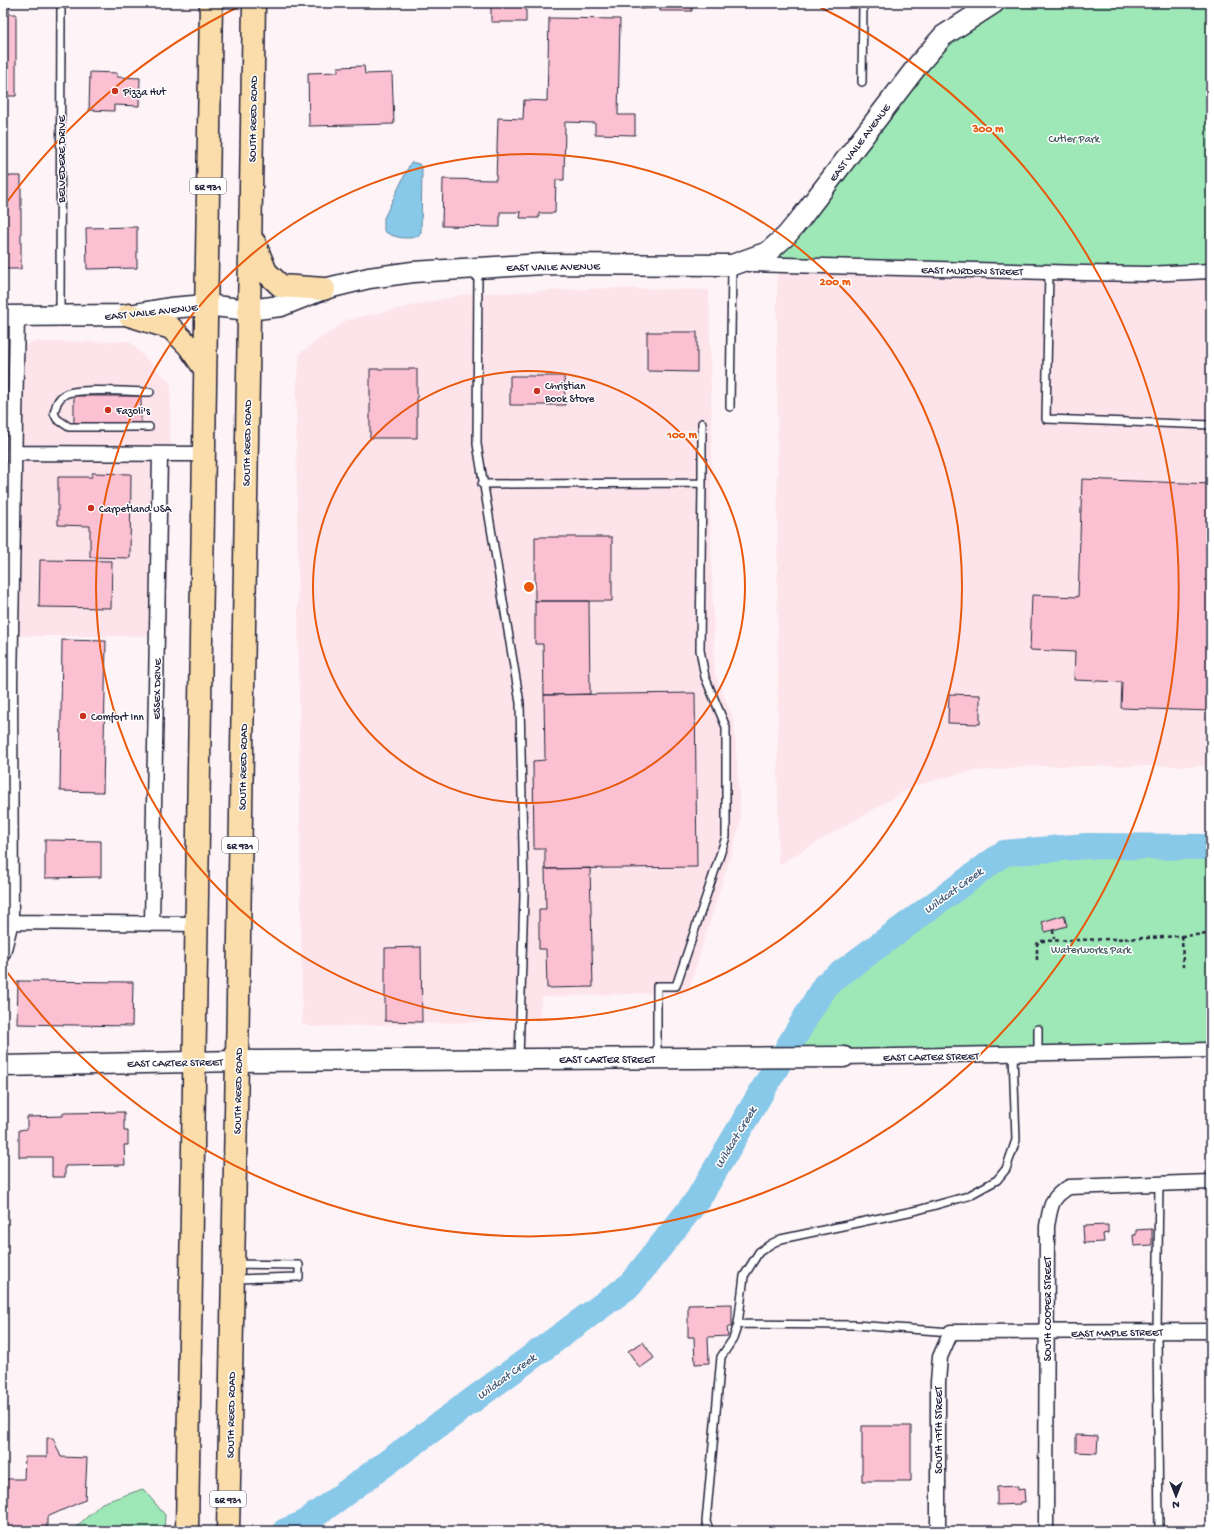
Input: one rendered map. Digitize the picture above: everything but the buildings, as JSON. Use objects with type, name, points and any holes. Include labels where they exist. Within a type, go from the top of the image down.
[{"type":"main road","name":"SR 931","points":[[187,1531],[211,3]]},
{"type":"main road","name":"SOUTH REED ROAD","points":[[228,1531],[254,3]]},
{"type":"main road","points":[[250,223],[257,251],[266,272],[281,286],[324,289]]},
{"type":"main road","points":[[129,315],[171,328],[189,346],[205,369]]},
{"type":"street","name":"EAST VAILE AVENUE","points":[[10,316],[129,315],[170,308],[206,305],[248,310],[281,306],[324,289],[369,278],[413,272],[542,264],[732,265],[768,252],[786,236],[810,208],[918,65],[943,36],[994,3]]},
{"type":"street","name":"EAST MURDEN STREET","points":[[732,265],[777,263],[875,269],[1148,274],[1211,271]]},
{"type":"street","points":[[3,953],[11,922],[10,683],[14,453],[10,316]]},
{"type":"street","points":[[14,453],[205,454]]},
{"type":"street","name":"ESSEX DRIVE","points":[[152,924],[160,454]]},
{"type":"street","points":[[11,922],[197,924]]},
{"type":"street","name":"EAST CARTER STREET","points":[[3,1066],[194,1061],[844,1057],[1211,1050]]},
{"type":"street","name":"SOUTH COOPER STREET","points":[[1046,1531],[1048,1333],[1047,1226],[1051,1202],[1058,1193],[1068,1187],[1211,1182]]},
{"type":"street","name":"EAST MAPLE STREET","points":[[951,1332],[1211,1332]]},
{"type":"street","name":"SOUTH 17TH STREET","points":[[938,1531],[938,1382],[940,1357],[951,1332]]},
{"type":"lane","name":"BELVEDERE DRIVE","points":[[60,316],[61,3]]},
{"type":"lane","points":[[862,82],[863,3]]},
{"type":"lane","points":[[730,407],[732,265]]},
{"type":"lane","points":[[478,268],[477,444],[482,484],[520,702],[524,895],[519,1059]]},
{"type":"lane","points":[[1050,272],[1046,419],[1211,425]]},
{"type":"lane","points":[[149,427],[69,427],[57,419],[54,413],[59,399],[65,393],[78,391],[150,392]]},
{"type":"lane","points":[[657,1058],[657,986],[676,986],[726,837],[726,727],[705,677],[700,650],[702,423]]},
{"type":"lane","points":[[482,484],[702,483]]},
{"type":"lane","points":[[1038,1029],[1038,1054]]},
{"type":"lane","points":[[710,1531],[706,1522],[722,1357],[733,1339],[738,1324],[744,1276],[760,1252],[781,1239],[918,1210],[968,1196],[997,1180],[1006,1169],[1016,1140],[1013,1054]]},
{"type":"lane","points":[[1159,1183],[1157,1332],[1159,1531]]},
{"type":"lane","points":[[299,1265],[299,1277],[233,1271],[299,1265]]},
{"type":"lane","points":[[738,1324],[856,1325],[951,1332]]},
{"type":"path","points":[[1053,930],[1054,939]]},
{"type":"path","points":[[1037,960],[1037,944],[1041,940],[1211,934]]},
{"type":"path","points":[[1182,936],[1182,967]]},
{"type":"shaded area","points":[[777,263],[1211,271],[1211,766],[1034,766],[967,772],[914,786],[778,865]]},
{"type":"shaded area","points":[[609,288],[709,290],[712,442],[710,511],[715,675],[734,721],[741,822],[688,992],[542,997],[539,1020],[313,1027],[302,1024],[296,392],[300,353],[347,320],[466,294]]},
{"type":"shaded area","points":[[129,341],[171,384],[166,636],[18,636],[25,345],[35,342]]},
{"type":"green space","name":"Cutler Park","points":[[994,3],[1211,3],[1211,271],[752,258],[768,252],[918,65]]},
{"type":"green space","name":"Waterworks Park","points":[[1087,846],[1211,847],[1211,1050],[781,1058],[825,985],[1004,853]]},
{"type":"green space","points":[[143,1489],[165,1515],[164,1531],[72,1531],[102,1503]]},
{"type":"water","points":[[411,162],[419,164],[422,168],[421,232],[419,236],[401,238],[384,231],[384,218]]},
{"type":"waterway","name":"Wildcat Creek","points":[[285,1531],[303,1524],[630,1285],[698,1199],[825,985],[1004,853],[1087,846],[1211,847]]},
{"type":"place","name":"Pizza Hut","points":[[115,91]]},
{"type":"place","name":"Christian Book Store","points":[[537,391]]},
{"type":"place","name":"Fazoli's","points":[[108,410]]},
{"type":"place","name":"Carpetland USA","points":[[91,508]]},
{"type":"place","name":"Comfort Inn","points":[[83,716]]}]
